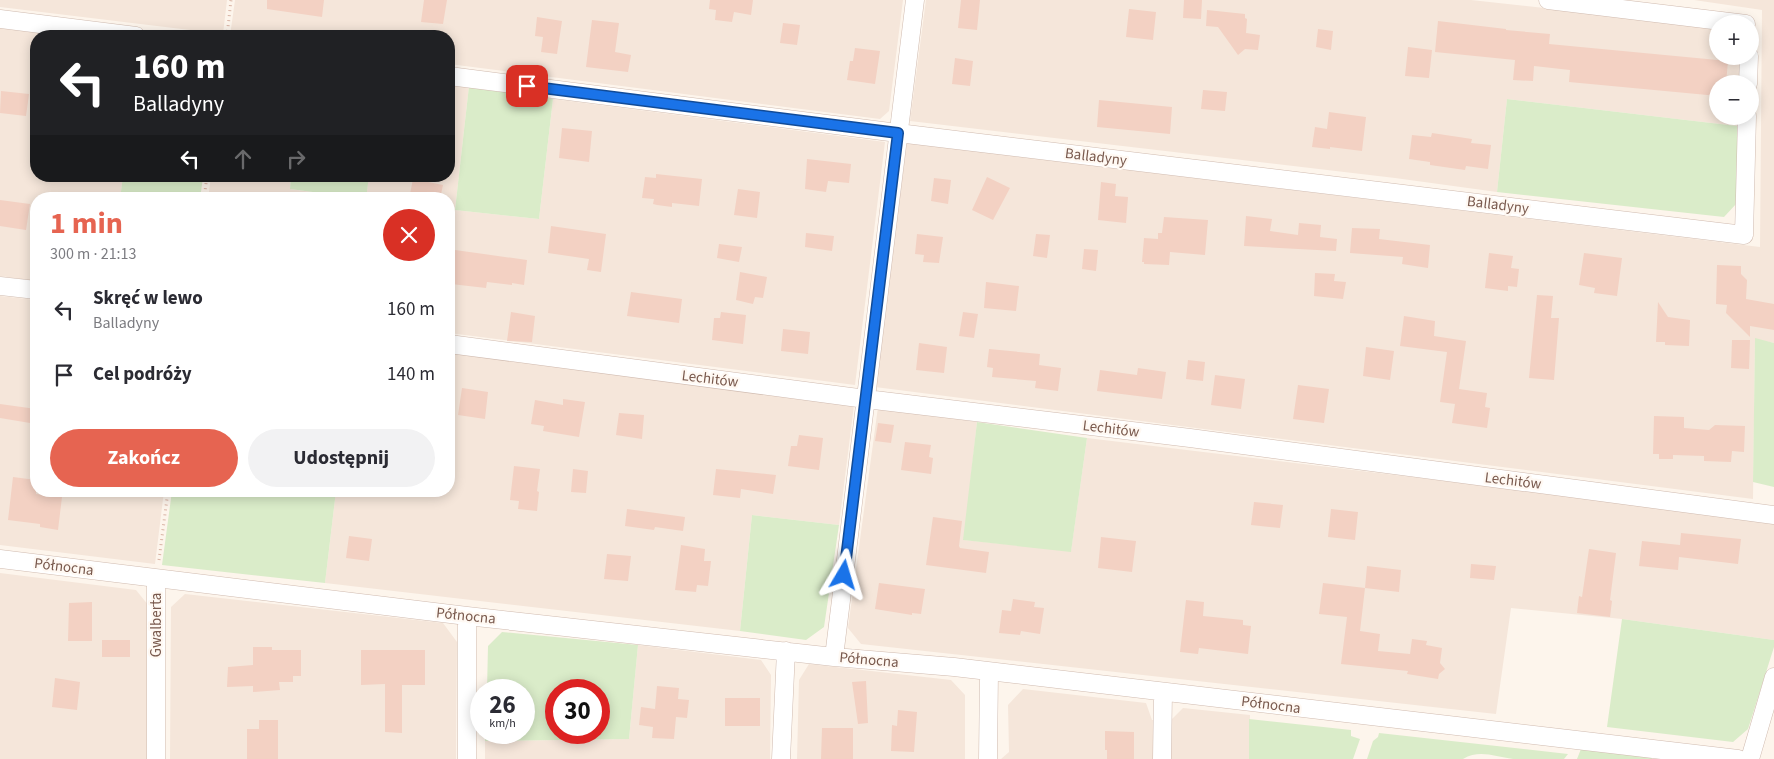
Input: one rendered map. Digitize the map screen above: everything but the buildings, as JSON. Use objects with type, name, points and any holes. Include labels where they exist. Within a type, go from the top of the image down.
[{"type":"street","points":[[834,657],[915,0]]},
{"type":"street","points":[[1548,0],[1709,20]]},
{"type":"street","points":[[0,19],[88,30]]},
{"type":"street","name":"Balladyny","points":[[455,77],[898,133],[1744,235],[1747,125]]},
{"type":"street","points":[[0,286],[30,289]]},
{"type":"street","name":"Lechitów","points":[[455,345],[1774,515]]},
{"type":"street","name":"Północna","points":[[0,559],[467,616],[786,650],[834,657],[990,672],[1738,759]]},
{"type":"street","name":"Gwalberta","points":[[156,578],[156,759]]},
{"type":"street","points":[[467,616],[467,759]]},
{"type":"street","points":[[781,759],[786,650]]},
{"type":"street","points":[[988,759],[990,672]]},
{"type":"street","points":[[1750,759],[1774,677]]},
{"type":"street","points":[[1162,692],[1162,759]]},
{"type":"path","points":[[227,30],[231,0]]},
{"type":"path","name":"Gwalberta","points":[[156,578],[167,497]]},
{"type":"shaded area","points":[[0,0],[227,0],[223,30],[190,30],[0,7]]},
{"type":"shaded area","points":[[235,0],[903,0],[889,111],[880,119],[455,65],[455,30],[231,30]]},
{"type":"shaded area","points":[[926,0],[1471,0],[1709,26],[1709,65],[1740,65],[1739,75],[1709,75],[1709,123],[1507,99],[1497,192],[1395,178],[910,121]]},
{"type":"shaded area","points":[[1694,0],[1774,0],[1774,343],[1755,339],[1753,499],[875,387],[907,143],[1760,247],[1762,10]]},
{"type":"shaded area","points":[[0,27],[30,31],[30,182],[122,182],[121,192],[30,192],[30,280],[0,276]]},
{"type":"shaded area","points":[[455,84],[469,86],[455,210],[455,192],[367,192],[368,182],[455,182]]},
{"type":"shaded area","points":[[553,99],[885,142],[855,385],[455,334],[455,210],[539,219]]},
{"type":"shaded area","points":[[210,182],[291,182],[290,189],[312,192],[209,192]]},
{"type":"shaded area","points":[[0,296],[30,299],[30,497],[163,497],[155,564],[0,545]]},
{"type":"shaded area","points":[[455,354],[854,405],[839,525],[752,515],[740,631],[325,583],[335,497],[455,497]]},
{"type":"shaded area","points":[[878,407],[977,422],[964,540],[1071,551],[1087,438],[1753,518],[1774,523],[1774,640],[1622,619],[1511,608],[1496,714],[861,644],[848,628]]},
{"type":"shaded area","points":[[0,573],[136,590],[149,606],[147,759],[0,759]]},
{"type":"shaded area","points":[[185,594],[443,623],[457,642],[456,759],[170,759],[171,607]]},
{"type":"shaded area","points":[[638,645],[761,660],[771,675],[770,759],[485,759],[485,744],[535,744],[535,740],[545,740],[545,744],[610,744],[610,739],[629,739]]},
{"type":"shaded area","points":[[809,664],[951,680],[965,695],[965,759],[797,759],[799,680]]},
{"type":"shaded area","points":[[1023,689],[1146,703],[1152,720],[1154,720],[1154,759],[1001,759],[1009,752],[1008,705]]},
{"type":"shaded area","points":[[1183,708],[1250,715],[1249,759],[1170,759],[1170,721]]},
{"type":"green space","points":[[469,86],[553,99],[539,219],[455,210]]},
{"type":"green space","points":[[1507,99],[1709,123],[1709,125],[1737,126],[1737,203],[1724,217],[1497,192]]},
{"type":"green space","points":[[122,182],[202,182],[201,192],[121,192]]},
{"type":"green space","points":[[291,182],[368,182],[367,192],[313,192],[290,189]]},
{"type":"green space","points":[[1755,338],[1774,343],[1774,487],[1753,482]]},
{"type":"green space","points":[[977,422],[1087,438],[1071,552],[963,540]]},
{"type":"green space","points":[[171,497],[335,497],[325,583],[162,565]]},
{"type":"green space","points":[[752,515],[839,525],[824,627],[806,640],[740,631]]},
{"type":"green space","points":[[1622,619],[1774,640],[1774,647],[1748,729],[1733,742],[1607,727]]},
{"type":"green space","points":[[502,632],[638,645],[629,739],[610,739],[610,679],[545,679],[545,740],[535,740],[535,679],[487,679],[488,646]]},
{"type":"green space","points":[[1249,719],[1351,730],[1351,736],[1360,739],[1353,759],[1249,759]]},
{"type":"green space","points":[[1379,733],[1568,754],[1564,759],[1513,759],[1488,754],[1475,754],[1463,759],[1367,759],[1373,741],[1378,737]]},
{"type":"green space","points":[[1581,749],[1650,754],[1652,759],[1577,759]]},
{"type":"route","points":[[527,86],[898,133],[844,575]]}]
